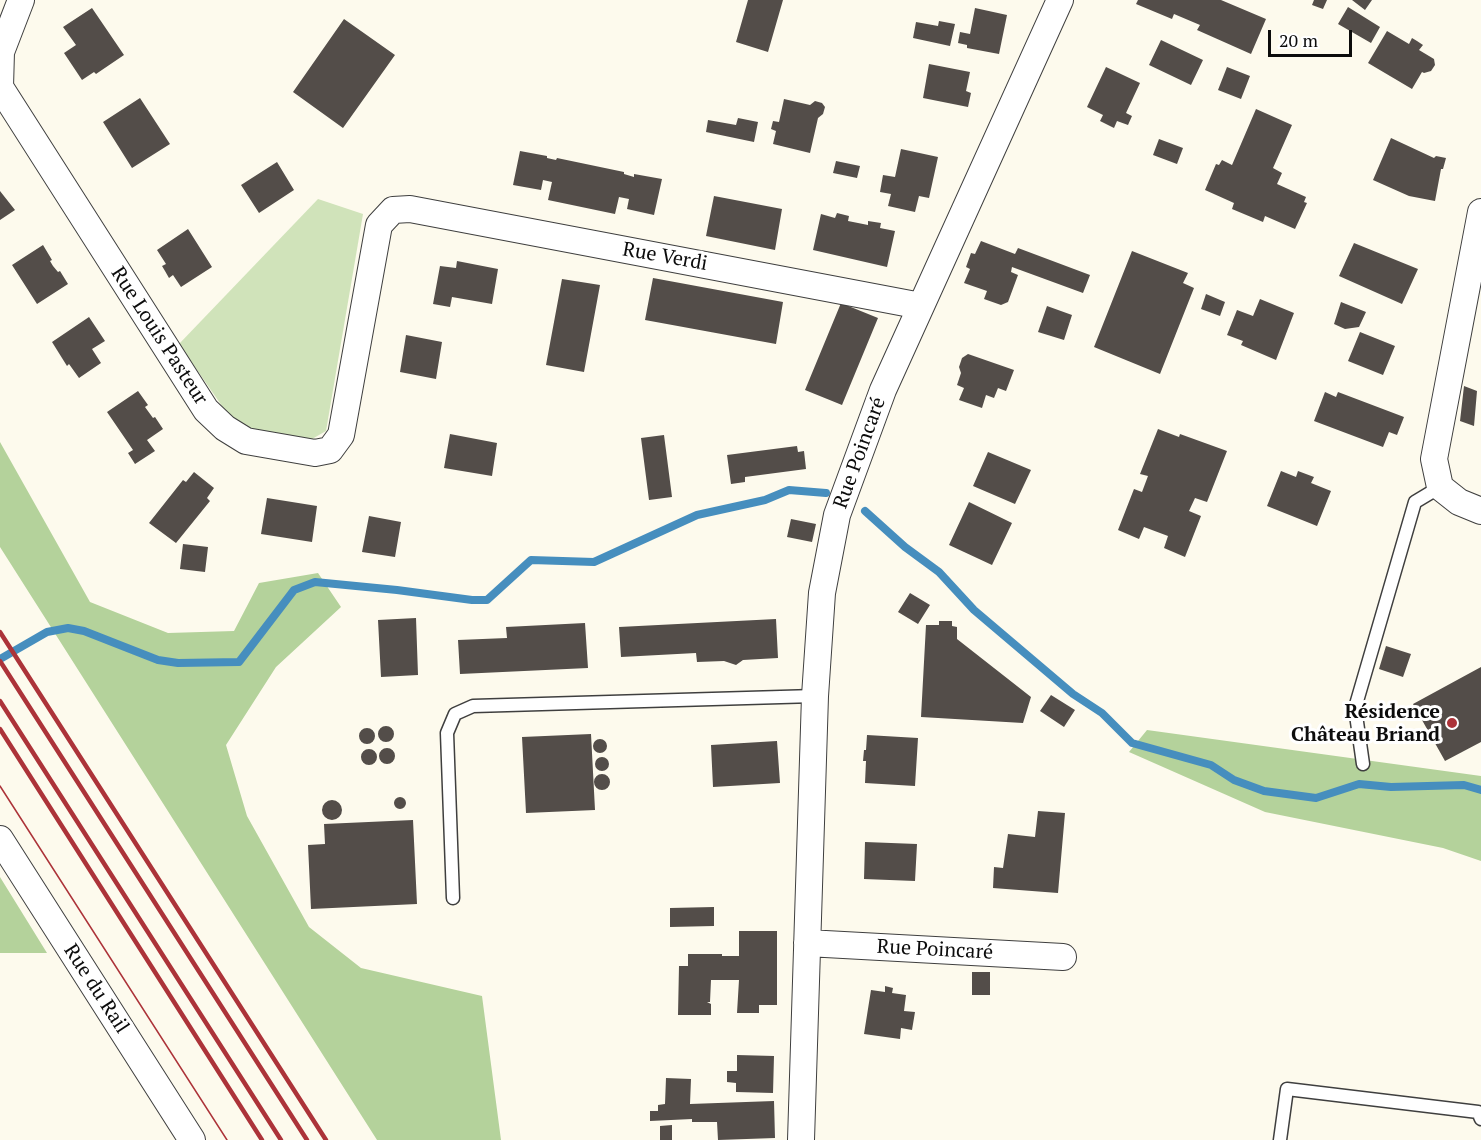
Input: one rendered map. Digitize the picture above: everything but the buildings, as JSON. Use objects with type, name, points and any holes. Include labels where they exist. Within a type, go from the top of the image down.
[{"type":"street","name":"Rue Louis Pasteur","points":[[21,0],[1,52],[0,87],[206,410],[225,428],[246,441],[315,453],[330,450],[341,435],[379,225],[393,210],[410,209]]},
{"type":"street","name":"Rue Poincaré","points":[[801,1140],[815,696],[822,593],[837,515],[883,390],[1060,0]]},
{"type":"street","name":"Rue Verdi","points":[[410,209],[921,306]]},
{"type":"street","points":[[1481,212],[1434,459],[1440,487],[1458,502],[1481,511]]},
{"type":"street","name":"Rue du Rail","points":[[0,839],[192,1140]]},
{"type":"street","name":"Rue Poincaré","points":[[807,943],[1063,957]]},
{"type":"lane","points":[[1363,764],[1355,708],[1415,502],[1440,487]]},
{"type":"lane","points":[[453,898],[447,734],[455,714],[473,706],[815,696]]},
{"type":"lane","points":[[1280,1140],[1287,1089],[1478,1112],[1481,1119]]},
{"type":"green space","points":[[318,199],[363,214],[326,431],[312,439],[252,430],[231,419],[179,344]]},
{"type":"green space","points":[[0,442],[90,602],[168,633],[234,631],[259,583],[318,573],[341,607],[276,667],[226,745],[247,816],[309,927],[361,968],[482,996],[501,1140],[377,1140],[0,547]]},
{"type":"green space","points":[[1147,730],[1481,776],[1481,861],[1443,848],[1265,812],[1129,752]]},
{"type":"green space","points":[[0,877],[47,953],[0,953]]},
{"type":"waterway","points":[[0,659],[47,632],[68,628],[84,631],[158,660],[178,663],[239,662],[294,590],[315,582],[487,600],[531,560],[594,562],[697,515],[765,500],[789,490],[826,493]]},
{"type":"waterway","points":[[865,511],[905,547],[939,572],[974,610],[1073,694],[1102,713],[1132,743],[1211,765],[1234,780],[1264,791],[1316,798],[1359,784],[1391,787],[1464,785],[1481,790]]},
{"type":"tram line","points":[[0,786],[227,1140]]},
{"type":"railway","points":[[0,632],[326,1140]]},
{"type":"railway","points":[[0,661],[307,1140]]},
{"type":"railway","points":[[0,701],[281,1140]]},
{"type":"railway","points":[[0,729],[262,1140]]},
{"type":"place","name":"Résidence Château Briand","points":[[1452,723]]}]
